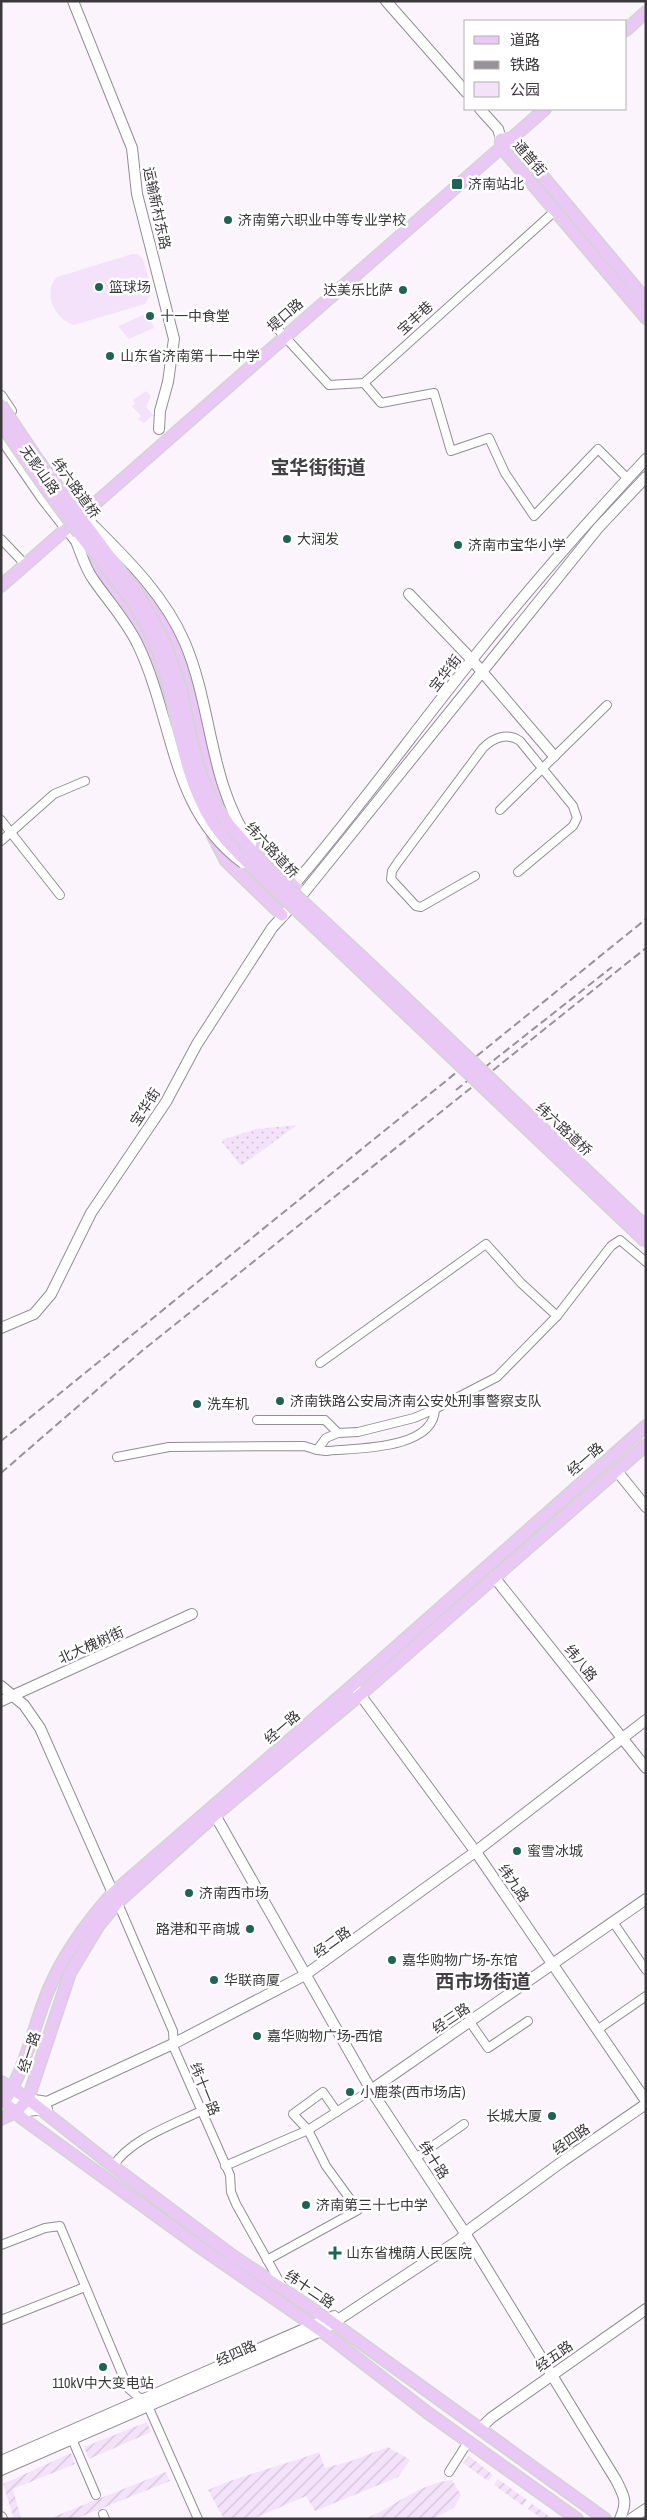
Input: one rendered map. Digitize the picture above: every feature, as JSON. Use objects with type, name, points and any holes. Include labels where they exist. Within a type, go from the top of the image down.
[{"type":"main road","points":[[627,29],[646,12]]},
{"type":"main road","points":[[627,39],[646,23]]},
{"type":"main road","name":"堤口路","points":[[504,142],[535,110]]},
{"type":"main road","name":"堤口路","points":[[1,586],[81,511],[282,333],[544,110]]},
{"type":"main road","name":"通普街","points":[[504,142],[555,211],[646,318]]},
{"type":"main road","name":"通普街","points":[[504,142],[646,300]]},
{"type":"main road","name":"纬六路道桥","points":[[1,405],[40,464],[141,599],[164,643],[181,689],[191,739],[202,778],[214,802],[229,825],[268,876],[646,1242]]},
{"type":"main road","name":"纬六路道桥","points":[[1,424],[52,499],[139,613],[166,671],[184,752],[197,792],[211,820],[220,832],[374,968],[646,1226]]},
{"type":"main road","points":[[92,524],[147,594],[175,646],[214,782],[231,820],[302,894]]},
{"type":"main road","name":"堤口路","points":[[1,577],[65,526]]},
{"type":"main road","points":[[76,541],[130,609],[141,632],[191,793],[226,861],[282,915]]},
{"type":"main road","name":"经一路","points":[[3,2101],[13,2089],[26,2059],[48,1991],[62,1962],[96,1911],[116,1898],[215,1815],[357,1690],[646,1426]]},
{"type":"main road","name":"经一路","points":[[16,2112],[28,2099],[70,1973],[116,1898],[357,1690],[494,1577],[646,1445]]},
{"type":"main road","name":"纬十二路","points":[[1,2082],[28,2099],[113,2166],[233,2256],[331,2322],[605,2519]]},
{"type":"main road","name":"纬十二路","points":[[3,2101],[204,2250],[317,2328],[468,2442],[577,2519]]},
{"type":"main road","name":"经二路","points":[[1,2119],[16,2112]]},
{"type":"street","name":"运输新村东路","points":[[73,1],[132,148],[137,194],[174,339],[168,382],[160,411],[159,428]]},
{"type":"street","points":[[386,1],[464,90]]},
{"type":"street","points":[[481,110],[498,129],[504,142]]},
{"type":"street","name":"宝丰巷","points":[[364,383],[555,211]]},
{"type":"street","points":[[282,333],[329,385],[364,383],[381,403],[434,393],[451,450],[489,438],[505,473],[534,516],[598,449],[628,479]]},
{"type":"street","name":"无影山路","points":[[1,396],[40,455],[81,511],[146,581],[173,618],[185,644],[195,676],[218,775],[245,834],[268,876]]},
{"type":"street","name":"无影山路","points":[[1,438],[43,499],[76,541],[92,578],[117,610],[138,645],[156,692],[184,784],[196,811],[215,840],[268,876]]},
{"type":"street","name":"宝华街","points":[[282,915],[293,886],[348,822],[472,660],[552,562],[646,459]]},
{"type":"street","name":"宝华街","points":[[1,1328],[34,1314],[51,1294],[91,1213],[166,1102],[197,1044],[282,915],[302,894],[598,528],[646,476]]},
{"type":"street","points":[[1,539],[21,560]]},
{"type":"street","points":[[409,594],[472,660],[554,756]]},
{"type":"street","points":[[500,810],[607,705]]},
{"type":"street","points":[[475,876],[422,907],[416,906],[391,879],[392,871],[398,862],[491,741],[514,737],[520,741],[573,806],[577,818],[573,826],[518,872]]},
{"type":"street","points":[[1,841],[54,794],[85,781]]},
{"type":"street","points":[[1,820],[13,832],[60,895]]},
{"type":"street","points":[[317,1450],[326,1438],[338,1433],[358,1432],[405,1420],[435,1409],[497,1377],[557,1316],[611,1246],[620,1240],[646,1262]]},
{"type":"street","points":[[320,1363],[486,1244],[521,1282],[557,1316]]},
{"type":"street","points":[[117,1457],[169,1447],[304,1446],[326,1451],[408,1441],[427,1429],[435,1418],[435,1409]]},
{"type":"street","points":[[256,1420],[325,1420],[338,1433]]},
{"type":"street","points":[[617,1471],[646,1507]]},
{"type":"street","name":"纬八路","points":[[494,1577],[646,1768]]},
{"type":"street","name":"北大槐树街","points":[[1,1701],[192,1614]]},
{"type":"street","points":[[1,1686],[24,1704],[40,1728],[116,1898]]},
{"type":"street","name":"纬九路","points":[[357,1690],[476,1853],[646,2103]]},
{"type":"street","name":"经二路","points":[[16,2112],[43,2111],[174,2046],[306,1977],[476,1853],[646,1720]]},
{"type":"street","name":"经二路","points":[[624,1739],[646,1726]]},
{"type":"street","name":"纬十路","points":[[215,1815],[371,2090],[417,2157],[465,2233],[625,2497],[625,2508],[620,2519]]},
{"type":"street","name":"纬十一路","points":[[116,1898],[173,2031],[174,2046],[225,2166],[236,2204],[285,2290]]},
{"type":"street","name":"经三路","points":[[371,2090],[646,1899]]},
{"type":"street","points":[[613,1922],[646,1970]]},
{"type":"street","points":[[597,2030],[646,1996]]},
{"type":"street","points":[[470,2022],[488,2048],[528,2021]]},
{"type":"street","name":"经二路","points":[[3,2101],[28,2099],[46,2102],[174,2046]]},
{"type":"street","points":[[225,2166],[308,2130],[371,2090]]},
{"type":"street","points":[[267,2260],[358,2210],[326,2166],[308,2130],[293,2114],[323,2092],[337,2112]]},
{"type":"street","name":"经四路","points":[[1,2470],[331,2322],[456,2236],[465,2233],[646,2103]]},
{"type":"street","points":[[113,2166],[118,2158],[150,2136],[201,2111]]},
{"type":"street","points":[[417,2157],[464,2124]]},
{"type":"street","points":[[1,2245],[46,2228],[60,2226],[128,2388],[145,2404],[198,2519]]},
{"type":"street","points":[[1,2320],[85,2287]]},
{"type":"street","name":"经五路","points":[[480,2429],[491,2418],[550,2375],[646,2309]]},
{"type":"street","name":"经四路","points":[[1,2461],[145,2404]]},
{"type":"street","points":[[72,2439],[96,2495]]},
{"type":"street","points":[[449,2472],[468,2442]]},
{"type":"street","points":[[631,2519],[646,2509]]},
{"type":"green space","points":[[132,254],[138,254],[143,259],[152,292],[145,304],[74,325],[67,322],[56,311],[52,304],[51,290],[57,277]]},
{"type":"green space","points":[[148,313],[154,328],[129,339],[118,326]]},
{"type":"green space","points":[[146,391],[151,396],[146,407],[153,415],[144,423],[138,419],[141,416],[132,406],[135,404],[133,400]]},
{"type":"green space","points":[[297,1125],[241,1166],[222,1142],[222,1140],[256,1129]]},
{"type":"green space","points":[[147,2422],[151,2432],[89,2459],[84,2447]]},
{"type":"green space","points":[[388,2447],[410,2460],[398,2477],[315,2511],[306,2496],[253,2519],[224,2519],[208,2490],[235,2479],[319,2452],[325,2468],[351,2461]]},
{"type":"green space","points":[[71,2453],[75,2464],[13,2489],[21,2519],[14,2519],[3,2484]]},
{"type":"green space","points":[[469,2456],[493,2475],[488,2481],[463,2463]]},
{"type":"green space","points":[[166,2472],[170,2481],[75,2519],[48,2519]]},
{"type":"green space","points":[[498,2479],[527,2500],[523,2506],[494,2485]]},
{"type":"green space","points":[[452,2480],[461,2495],[454,2508],[432,2519],[365,2519],[418,2490]]},
{"type":"green space","points":[[532,2504],[552,2519],[543,2519],[528,2509]]},
{"type":"railway","points":[[1,1441],[646,919]]},
{"type":"railway","points":[[1,1473],[143,1350],[646,948]]},
{"type":"railway","points":[[456,1090],[612,967]]},
{"type":"place","name":"济南站北","points":[[457,184]]},
{"type":"place","name":"济南第六职业中等专业学校","points":[[228,220]]},
{"type":"place","name":"篮球场","points":[[99,287]]},
{"type":"place","name":"达美乐比萨","points":[[403,290]]},
{"type":"place","name":"十一中食堂","points":[[150,316]]},
{"type":"place","name":"山东省济南第十一中学","points":[[110,356]]},
{"type":"place","name":"大润发","points":[[287,539]]},
{"type":"place","name":"济南市宝华小学","points":[[458,545]]},
{"type":"place","name":"济南铁路公安局济南公安处刑事警察支队","points":[[280,1401]]},
{"type":"place","name":"洗车机","points":[[197,1404]]},
{"type":"place","name":"蜜雪冰城","points":[[517,1851]]},
{"type":"place","name":"济南西市场","points":[[189,1893]]},
{"type":"place","name":"路港和平商城","points":[[250,1929]]},
{"type":"place","name":"嘉华购物广场-东馆","points":[[392,1960]]},
{"type":"place","name":"华联商厦","points":[[214,1980]]},
{"type":"place","name":"嘉华购物广场-西馆","points":[[257,2036]]},
{"type":"place","name":"小鹿茶(西市场店)","points":[[350,2092]]},
{"type":"place","name":"长城大厦","points":[[552,2116]]},
{"type":"place","name":"济南第三十七中学","points":[[306,2205]]},
{"type":"place","name":"山东省槐荫人民医院","points":[[335,2253]]},
{"type":"place","name":"110kV中大变电站","points":[[103,2367]]},
{"type":"district","name":"宝华街街道","points":[[318,467]]},
{"type":"district","name":"西市场街道","points":[[483,1981]]}]
